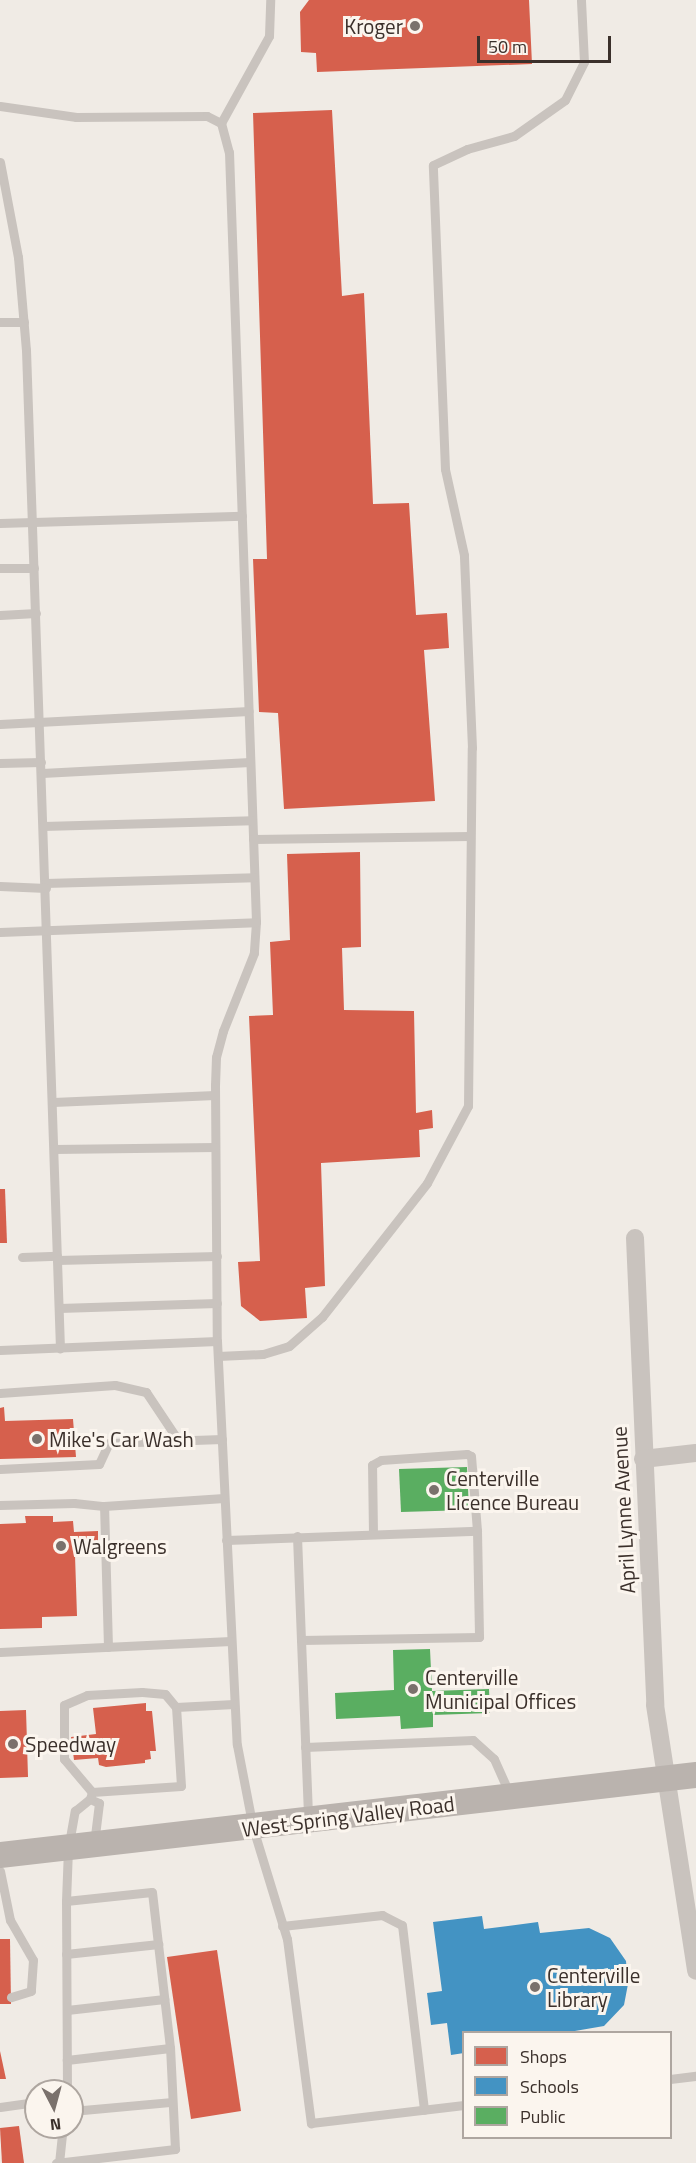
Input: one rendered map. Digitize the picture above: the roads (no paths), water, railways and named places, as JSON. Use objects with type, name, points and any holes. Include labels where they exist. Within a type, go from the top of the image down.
[{"type":"street","name":"April Lynne Avenue","points":[[635,1238],[655,1705],[664,1779],[673,1810],[696,1971]]},
{"type":"street","points":[[643,1458],[696,1453]]},
{"type":"street","name":"West Spring Valley Road","points":[[0,1856],[696,1775]]},
{"type":"lane","points":[[270,0],[269,36],[221,123],[229,152],[256,922],[254,953],[216,1057],[215,1095],[217,1341],[237,1745],[254,1828],[282,1926],[311,2123],[462,2104]]},
{"type":"lane","points":[[218,1356],[263,1354],[289,1346],[322,1317],[427,1183],[454,1138],[468,1106],[472,748],[464,555],[445,469],[433,165],[467,148],[514,136],[565,100],[584,62],[582,0]]},
{"type":"lane","points":[[0,106],[76,117],[207,116],[221,123]]},
{"type":"lane","points":[[0,162],[5,213],[24,322],[44,826],[60,1348]]},
{"type":"lane","points":[[0,322],[24,322]]},
{"type":"lane","points":[[0,523],[242,516]]},
{"type":"lane","points":[[0,568],[34,568]]},
{"type":"lane","points":[[0,615],[36,613]]},
{"type":"lane","points":[[0,724],[249,711]]},
{"type":"lane","points":[[0,764],[41,762]]},
{"type":"lane","points":[[42,773],[250,762]]},
{"type":"lane","points":[[44,826],[252,819]]},
{"type":"lane","points":[[253,839],[470,836]]},
{"type":"lane","points":[[0,886],[254,876]]},
{"type":"lane","points":[[0,932],[256,922]]},
{"type":"lane","points":[[52,1102],[215,1095]]},
{"type":"lane","points":[[54,1149],[215,1147]]},
{"type":"lane","points":[[22,1257],[216,1256]]},
{"type":"lane","points":[[59,1308],[217,1304]]},
{"type":"lane","points":[[0,1350],[217,1341]]},
{"type":"lane","points":[[0,1392],[115,1385],[146,1392],[178,1440]]},
{"type":"lane","points":[[0,1469],[99,1464],[109,1443],[222,1439]]},
{"type":"lane","points":[[301,1640],[479,1637],[477,1531],[471,1456],[466,1454],[381,1460],[372,1465],[373,1534]]},
{"type":"lane","points":[[0,1505],[74,1503],[104,1506],[224,1498]]},
{"type":"lane","points":[[104,1506],[108,1647]]},
{"type":"lane","points":[[226,1540],[477,1531]]},
{"type":"lane","points":[[297,1536],[308,1819]]},
{"type":"lane","points":[[0,1652],[231,1641]]},
{"type":"lane","points":[[67,2079],[66,1901],[68,1849],[75,1811],[91,1796],[181,1786],[176,1707],[165,1694],[142,1692],[87,1695],[64,1706],[64,1759],[91,1796],[99,1803],[93,1846]]},
{"type":"lane","points":[[176,1707],[234,1704]]},
{"type":"lane","points":[[305,1747],[473,1740],[494,1758],[510,1795]]},
{"type":"lane","points":[[0,1871],[5,1921],[31,1955],[34,1985],[28,1994],[11,1997]]},
{"type":"lane","points":[[61,2139],[58,2163],[175,2149],[170,2102],[170,2048],[152,1892],[66,1901]]},
{"type":"lane","points":[[282,1926],[382,1915],[402,1925],[424,2110]]},
{"type":"lane","points":[[66,1954],[158,1944]]},
{"type":"lane","points":[[67,2010],[164,1999]]},
{"type":"lane","points":[[67,2060],[170,2048]]},
{"type":"lane","points":[[672,2079],[696,2076]]},
{"type":"lane","points":[[84,2110],[170,2102]]},
{"type":"lane","points":[[0,2107],[24,2104]]},
{"type":"place","name":"Kroger","points":[[415,26]]},
{"type":"place","name":"Mike's Car Wash","points":[[37,1439]]},
{"type":"place","name":"Centerville Licence Bureau","points":[[434,1490]]},
{"type":"place","name":"Walgreens","points":[[61,1546]]},
{"type":"place","name":"Centerville Municipal Offices","points":[[413,1689]]},
{"type":"place","name":"Speedway","points":[[13,1744]]},
{"type":"place","name":"Centerville Library","points":[[535,1987]]}]
